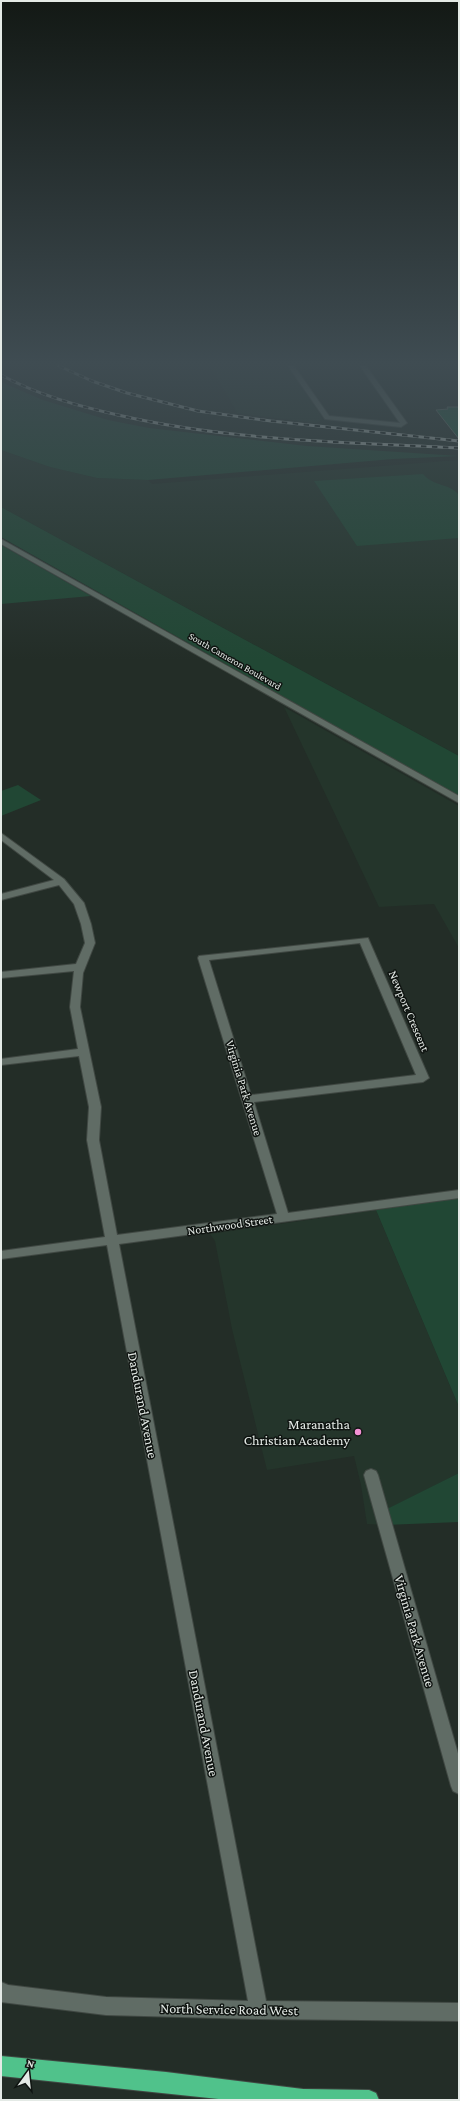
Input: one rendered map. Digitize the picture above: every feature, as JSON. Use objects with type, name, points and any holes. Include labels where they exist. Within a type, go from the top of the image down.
[{"type":"highway","points":[[1,2066],[166,2082],[303,2099]]},
{"type":"highway","points":[[251,2100],[369,2100]]},
{"type":"street","name":"South Cameron Boulevard","points":[[1,541],[459,800]]},
{"type":"street","name":"Dandurand Avenue","points":[[1,836],[61,881],[79,903],[86,924],[90,943],[78,973],[76,1007],[95,1107],[93,1140],[260,2010]]},
{"type":"street","points":[[1,897],[61,881]]},
{"type":"street","name":"Newport Crescent","points":[[204,958],[364,940],[424,1078],[247,1099]]},
{"type":"street","name":"Virginia Park Avenue","points":[[204,958],[284,1218]]},
{"type":"street","points":[[1,975],[80,967]]},
{"type":"street","points":[[1,1062],[85,1052]]},
{"type":"street","name":"Northwood Street","points":[[1,1255],[459,1194]]},
{"type":"street","name":"Virginia Park Avenue","points":[[371,1475],[459,1786]]},
{"type":"street","name":"North Service Road West","points":[[1,1991],[3,1994],[106,2006],[260,2010],[459,2012]]},
{"type":"shaded area","points":[[1,464],[41,464],[97,478],[148,480],[152,484],[407,464],[459,464],[459,756],[1,507]]},
{"type":"shaded area","points":[[284,707],[459,806],[459,948],[434,904],[379,907]]},
{"type":"shaded area","name":"Maranatha Christian Academy","points":[[376,1210],[459,1407],[459,1473],[382,1512],[385,1525],[367,1524],[361,1485],[354,1456],[267,1470],[232,1329],[215,1241],[210,1234]]},
{"type":"green space","points":[[41,464],[334,464],[148,480],[97,478]]},
{"type":"green space","points":[[423,474],[432,481],[451,488],[459,495],[459,538],[357,546],[314,481]]},
{"type":"green space","points":[[1,507],[459,756],[459,796],[1,537]]},
{"type":"green space","points":[[1,545],[91,596],[1,604]]},
{"type":"green space","points":[[18,785],[41,800],[1,816],[1,791]]},
{"type":"green space","points":[[459,1198],[459,1407],[376,1210]]},
{"type":"green space","points":[[459,1473],[459,1522],[385,1525],[381,1512]]},
{"type":"place","name":"Maranatha Christian Academy","points":[[358,1432]]}]
